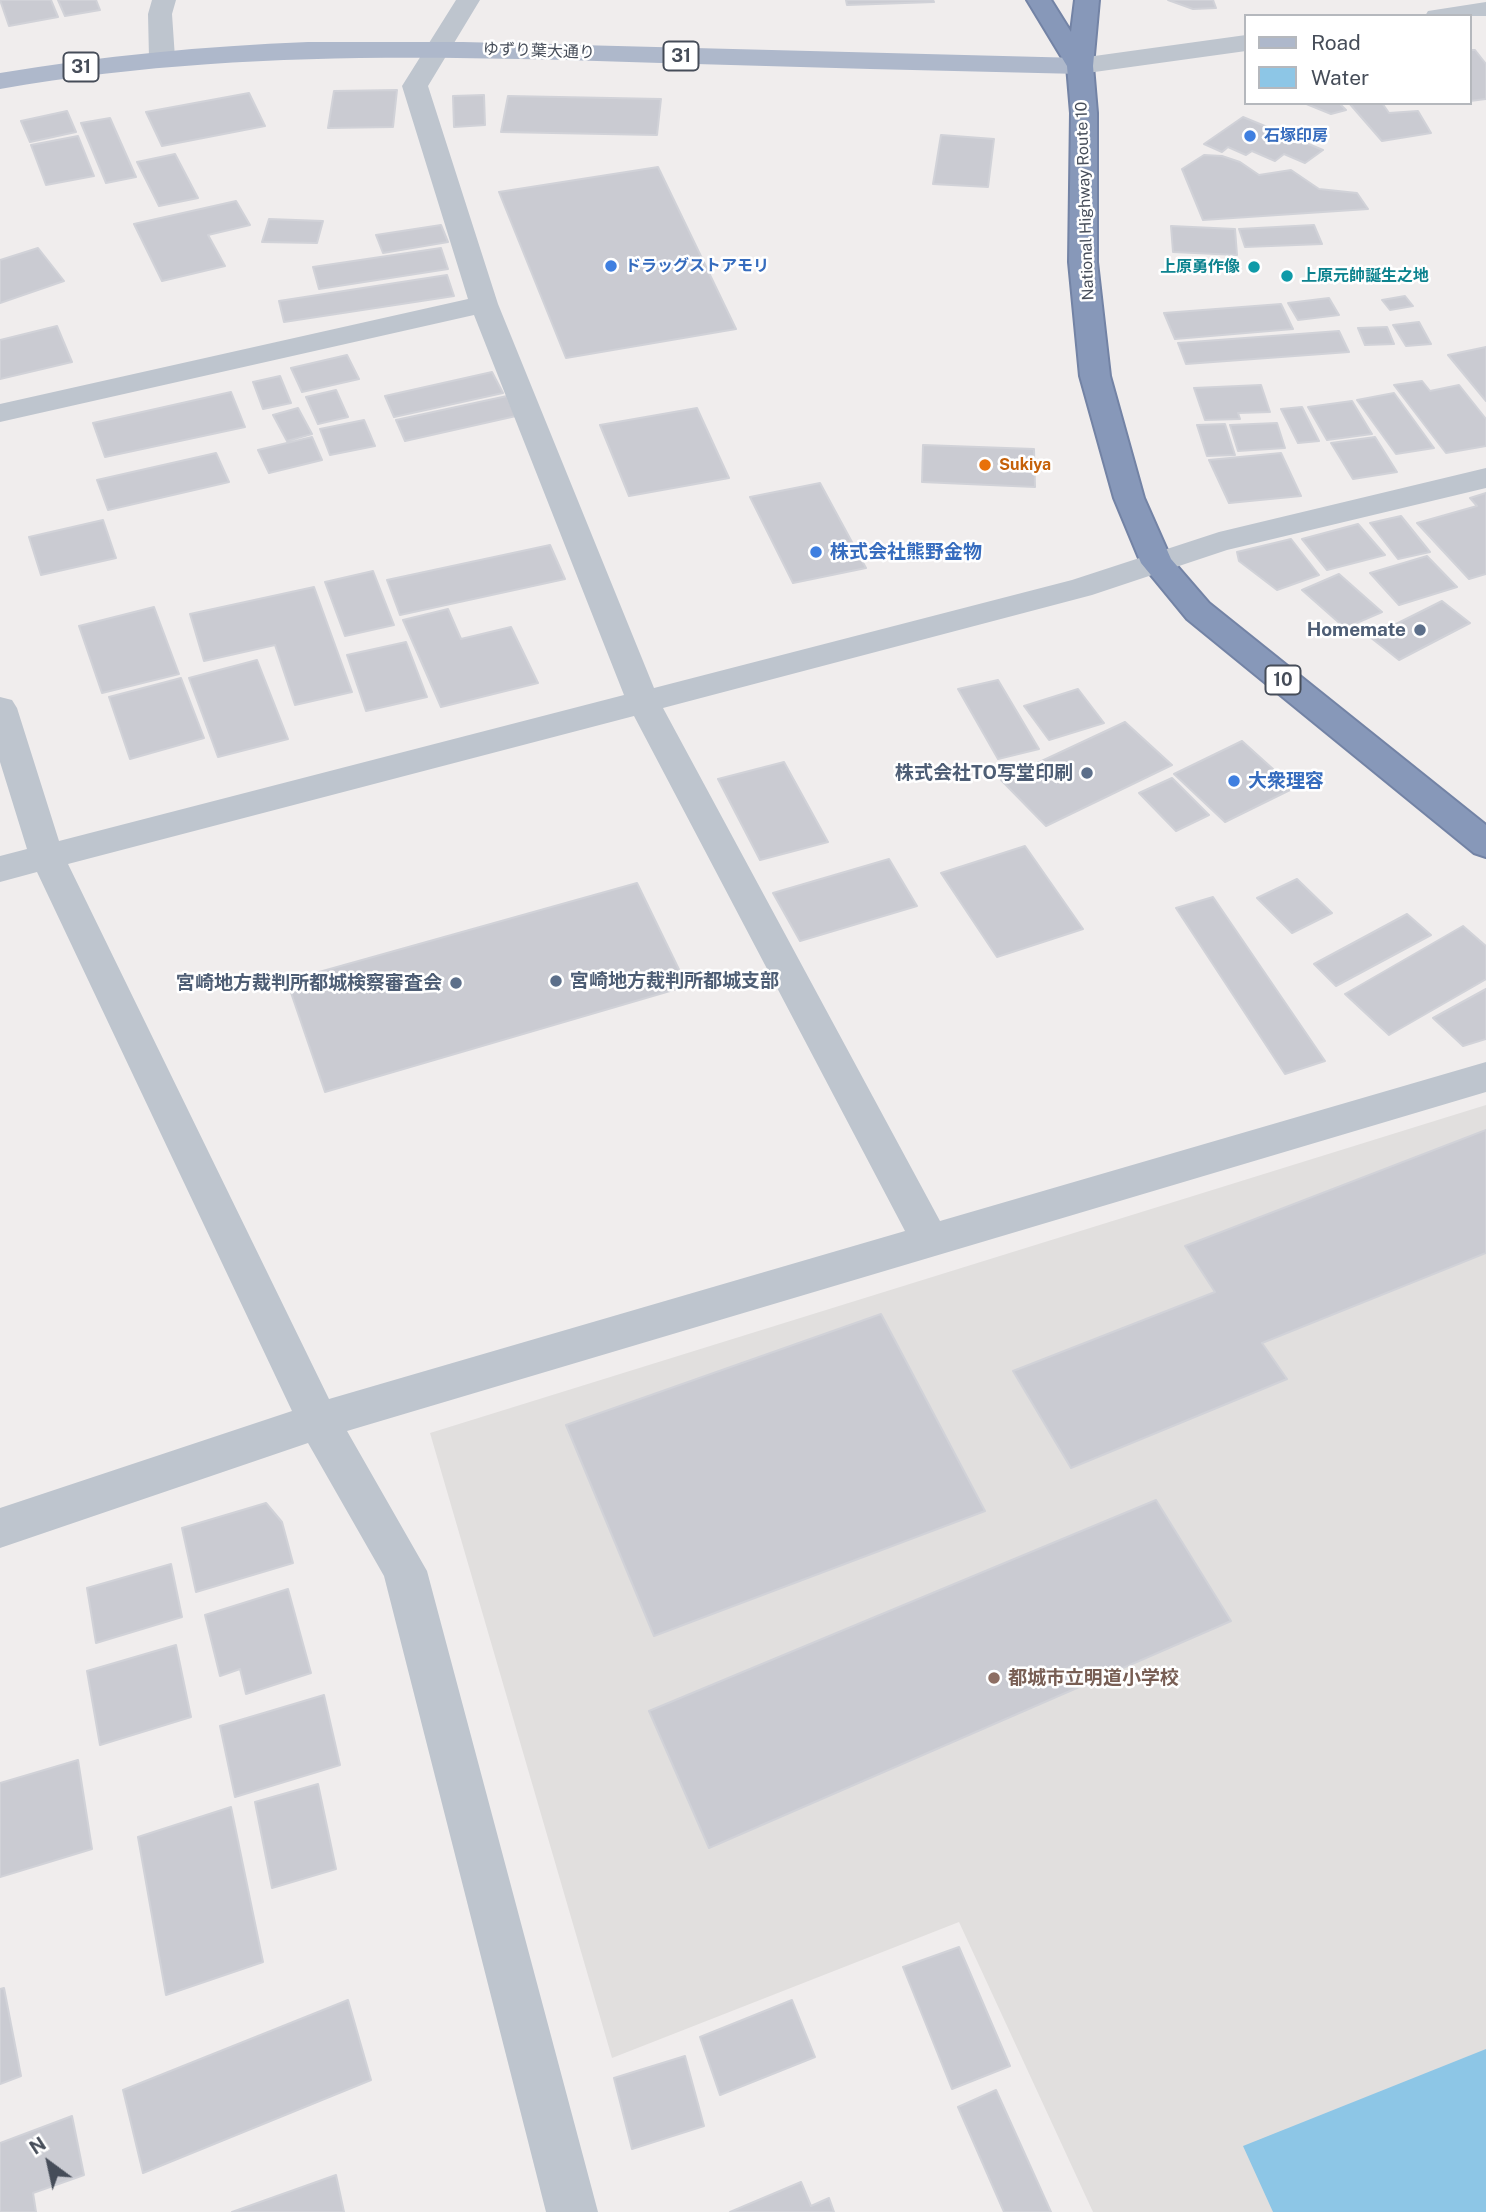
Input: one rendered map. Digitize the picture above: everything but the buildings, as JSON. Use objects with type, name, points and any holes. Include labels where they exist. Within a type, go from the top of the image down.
[{"type":"highway","name":"National Highway Route 10","points":[[1040,0],[1080,66]]},
{"type":"highway","name":"National Highway Route 10","points":[[1087,0],[1080,66],[1084,113],[1083,262],[1095,376],[1129,498],[1157,563],[1199,611],[1486,844]]},
{"type":"main road","name":"ゆずり葉大通り","points":[[0,81],[163,58],[287,48],[440,47],[922,64],[1080,66]]},
{"type":"street","points":[[163,58],[160,14],[164,0]]},
{"type":"street","points":[[468,0],[467,6],[415,86],[484,304],[643,701],[931,1242]]},
{"type":"street","points":[[1451,14],[1486,9]]},
{"type":"street","points":[[1080,66],[1244,43]]},
{"type":"street","points":[[0,413],[484,304]]},
{"type":"street","points":[[0,869],[1081,588],[1219,542],[1486,478]]},
{"type":"street","points":[[0,708],[47,857],[318,1422],[405,1571],[572,2212]]},
{"type":"street","points":[[0,1528],[318,1422],[1486,1077]]},
{"type":"shaded area","name":"都城市立明道小学校","points":[[1486,1105],[1486,2212],[1093,2212],[959,1922],[612,2058],[430,1433]]},
{"type":"water","points":[[1486,2049],[1486,2212],[1273,2212],[1243,2146]]},
{"type":"place","name":"石塚印房","points":[[1250,136]]},
{"type":"place","name":"ドラッグストアモリ","points":[[611,266]]},
{"type":"place","name":"上原勇作像","points":[[1254,267]]},
{"type":"place","name":"上原元帥誕生之地","points":[[1287,276]]},
{"type":"place","name":"Sukiya","points":[[985,465]]},
{"type":"place","name":"株式会社熊野金物","points":[[816,552]]},
{"type":"place","name":"Homemate","points":[[1420,630]]},
{"type":"place","name":"株式会社TO写堂印刷","points":[[1087,773]]},
{"type":"place","name":"大衆理容","points":[[1234,781]]},
{"type":"place","name":"宮崎地方裁判所都城支部","points":[[556,981]]},
{"type":"place","name":"宮崎地方裁判所都城検察審査会","points":[[456,983]]},
{"type":"place","name":"都城市立明道小学校","points":[[994,1678]]}]
